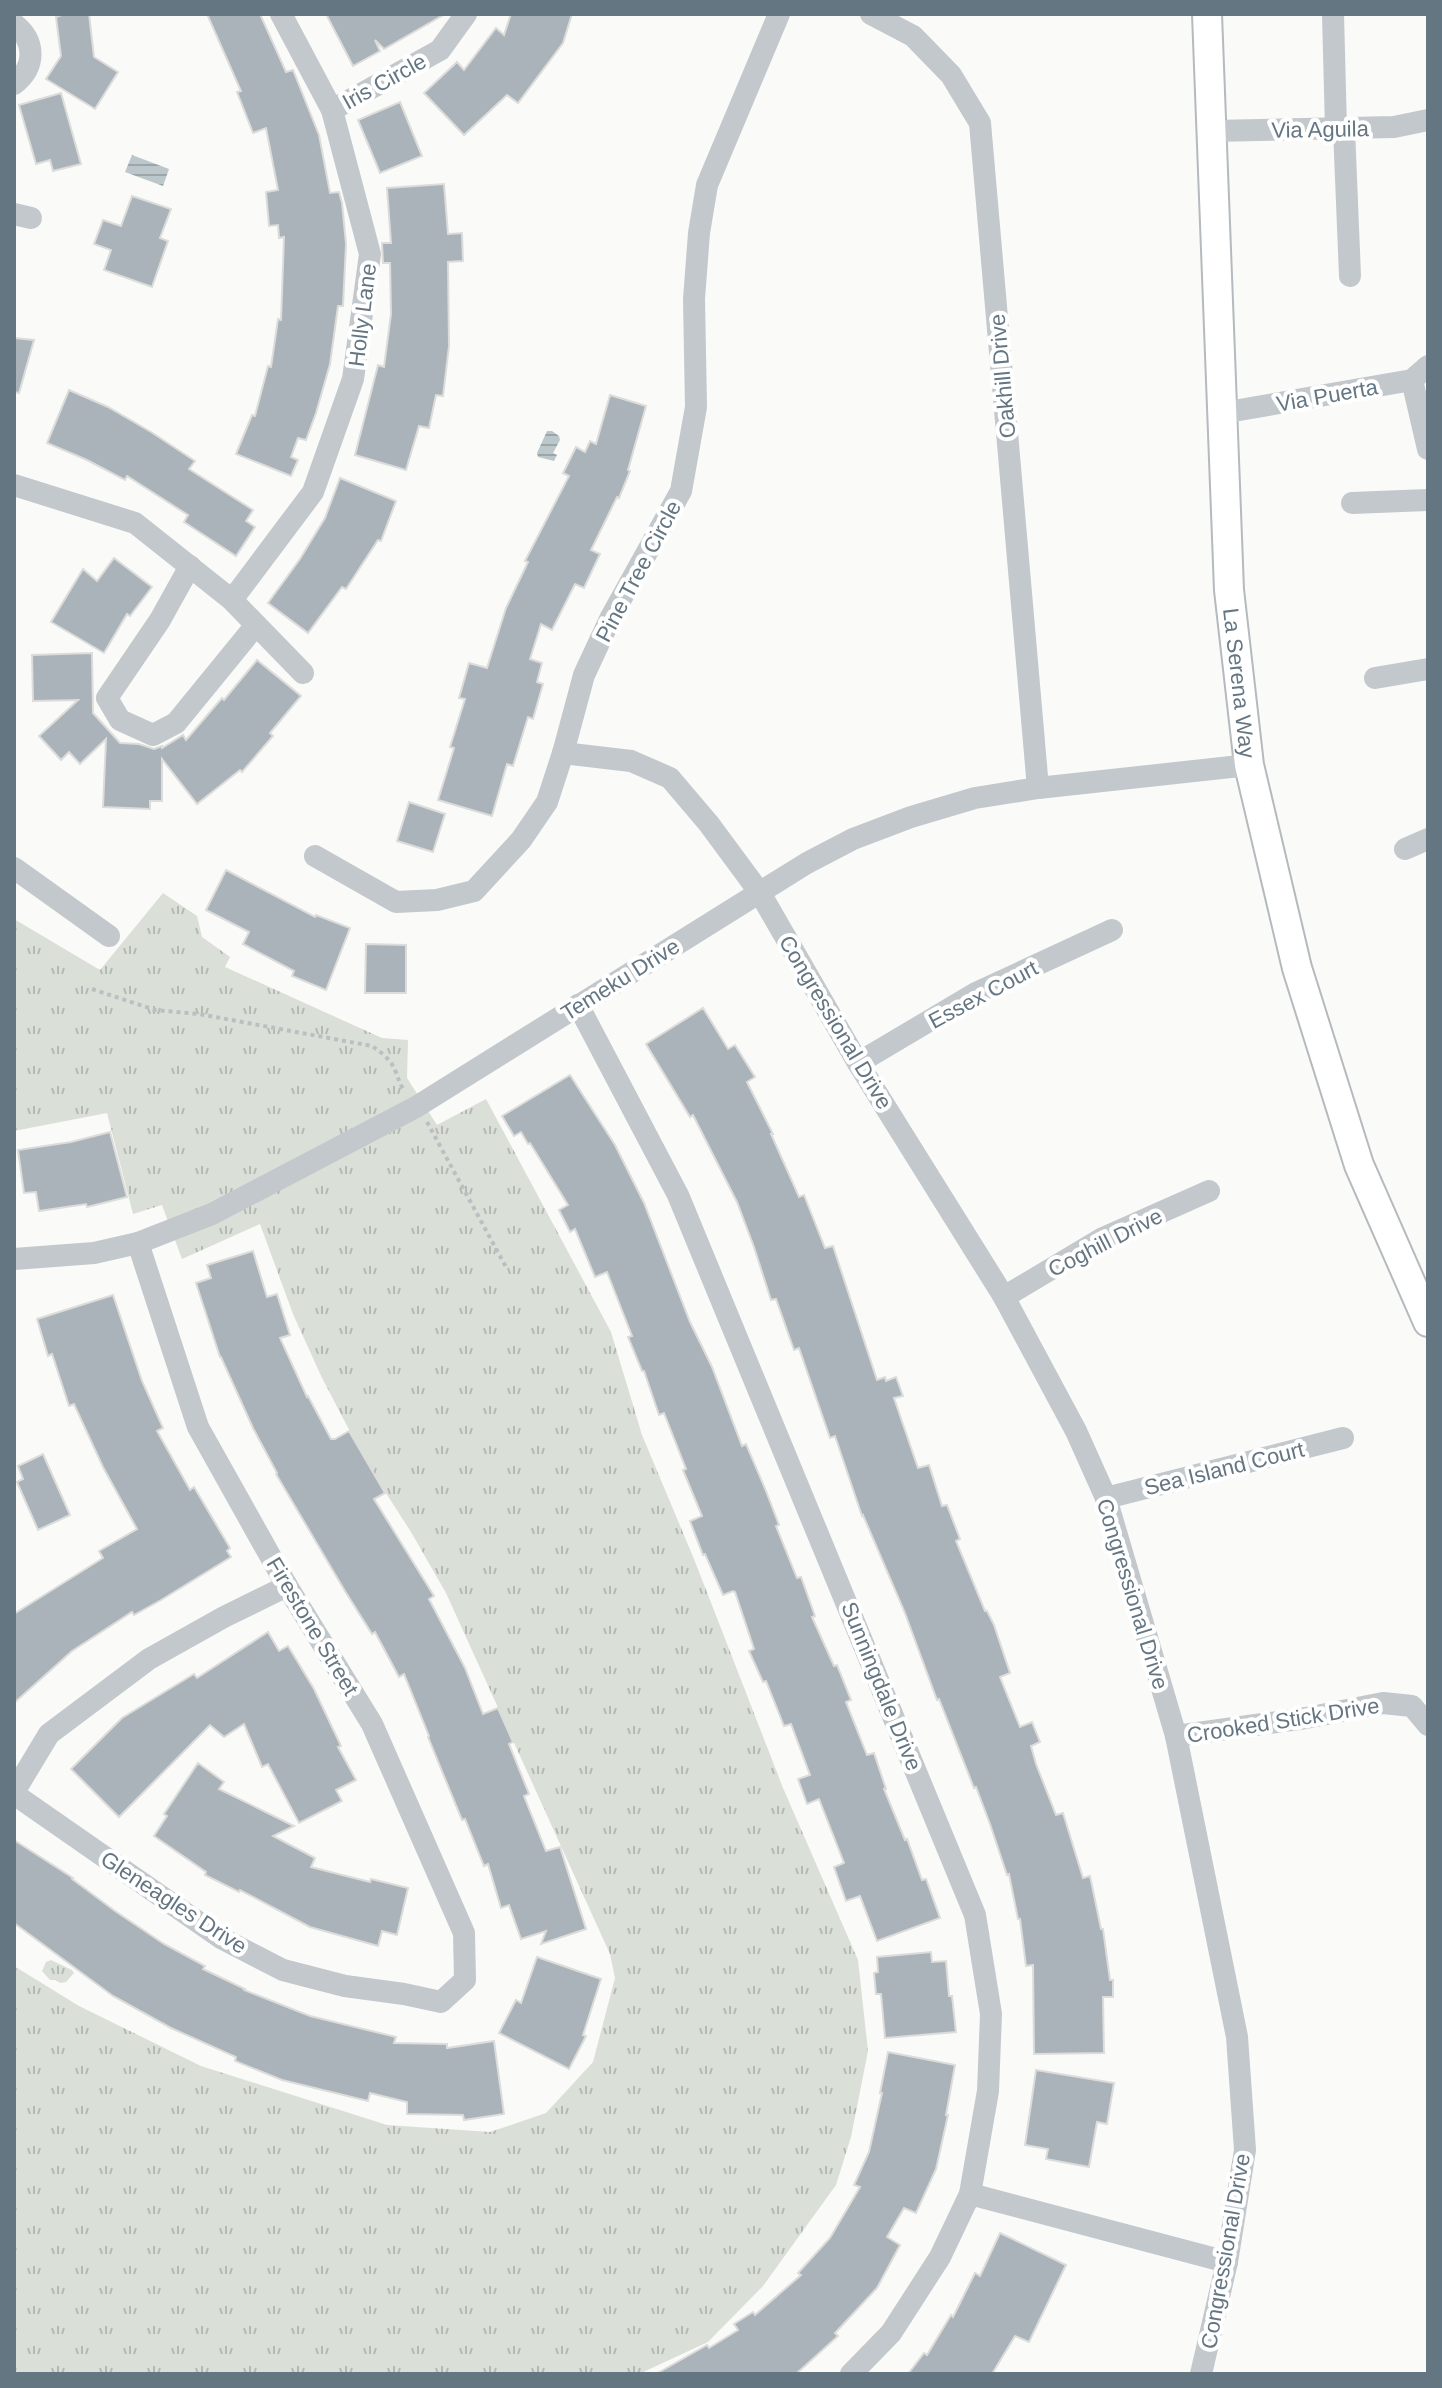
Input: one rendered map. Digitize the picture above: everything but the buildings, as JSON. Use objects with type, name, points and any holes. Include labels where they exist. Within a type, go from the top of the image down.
[{"type":"main road","name":"La Serena Way","points":[[1207,14],[1229,590],[1249,765],[1297,968],[1359,1165],[1428,1322]]},
{"type":"street","name":"Holly Lane","points":[[232,600],[313,492],[353,379],[370,254],[332,110],[281,14]]},
{"type":"street","name":"Iris Circle","points":[[332,110],[440,50],[466,14]]},
{"type":"street","name":"Pine Tree Circle","points":[[315,856],[396,902],[437,900],[474,891],[521,840],[547,802],[584,675],[611,617],[681,491],[696,407],[694,299],[699,233],[707,185],[779,14]]},
{"type":"street","name":"Oakhill Drive","points":[[871,14],[913,36],[951,75],[980,123],[1038,788]]},
{"type":"street","points":[[1333,14],[1350,276]]},
{"type":"street","points":[[14,24],[24,32],[30,43],[31,56],[29,67],[14,84]]},
{"type":"street","name":"Via Aguila","points":[[1212,131],[1394,127],[1428,120]]},
{"type":"street","points":[[1420,373],[1427,444]]},
{"type":"street","name":"Via Puerta","points":[[1222,413],[1420,373]]},
{"type":"street","points":[[14,485],[135,523],[232,600],[303,673]]},
{"type":"street","points":[[1352,503],[1428,500]]},
{"type":"street","points":[[190,566],[160,620],[107,698],[120,720],[153,735],[176,723],[256,625]]},
{"type":"street","points":[[1375,678],[1428,669]]},
{"type":"street","name":"Congressional Drive","points":[[563,753],[631,761],[670,778],[760,893],[858,1063],[1004,1297],[1076,1431],[1106,1498],[1176,1736],[1237,2037],[1245,2150],[1227,2262],[1201,2374]]},
{"type":"street","name":"Temeku Drive","points":[[14,1259],[94,1253],[138,1243],[212,1214],[416,1107],[807,863],[868,833],[975,798],[1249,765]]},
{"type":"street","points":[[1405,849],[1428,839]]},
{"type":"street","points":[[14,868],[109,936]]},
{"type":"street","name":"Essex Court","points":[[858,1063],[976,993],[1112,930]]},
{"type":"street","name":"Sunningdale Drive","points":[[578,1005],[678,1195],[975,1915],[991,2014],[988,2091],[970,2194],[940,2257],[891,2333],[851,2374]]},
{"type":"street","name":"Coghill Drive","points":[[1004,1297],[1103,1238],[1209,1191]]},
{"type":"street","name":"Firestone Street","points":[[138,1243],[198,1427],[287,1586],[372,1724],[464,1933],[465,1980],[441,2002]]},
{"type":"street","name":"Sea Island Court","points":[[1106,1498],[1343,1438]]},
{"type":"street","points":[[14,1793],[49,1734],[149,1659],[287,1586]]},
{"type":"street","name":"Crooked Stick Drive","points":[[1176,1736],[1306,1718],[1383,1703],[1412,1706],[1428,1725]]},
{"type":"street","name":"Gleneagles Drive","points":[[14,1793],[221,1938],[283,1970],[345,1986],[441,2002]]},
{"type":"street","points":[[970,2194],[1227,2262]]},
{"type":"path","points":[[92,989],[155,1010],[199,1014],[372,1046],[395,1068],[398,1081],[433,1130],[506,1267]]},
{"type":"green space","points":[[163,893],[197,916],[202,937],[230,957],[225,967],[382,1038],[408,1040],[407,1078],[437,1125],[486,1099],[611,1332],[642,1435],[783,1788],[858,1960],[868,2051],[851,2137],[836,2185],[763,2286],[708,2342],[639,2374],[14,2374],[14,1966],[79,2006],[201,2066],[387,2125],[490,2132],[546,2113],[593,2062],[615,1978],[610,1954],[446,1593],[366,1462],[322,1378],[293,1314],[260,1224],[182,1259],[162,1205],[133,1214],[107,1113],[14,1131],[14,919],[100,970]]},
{"type":"green space","points":[[51,1960],[72,1970],[74,1973],[66,1982],[50,1980],[42,1971],[46,1962]]},
{"type":"shaded area","points":[[132,155],[169,169],[163,186],[125,172]]},
{"type":"shaded area","points":[[547,431],[552,431],[560,440],[553,453],[557,455],[554,461],[538,457],[537,453]]}]
